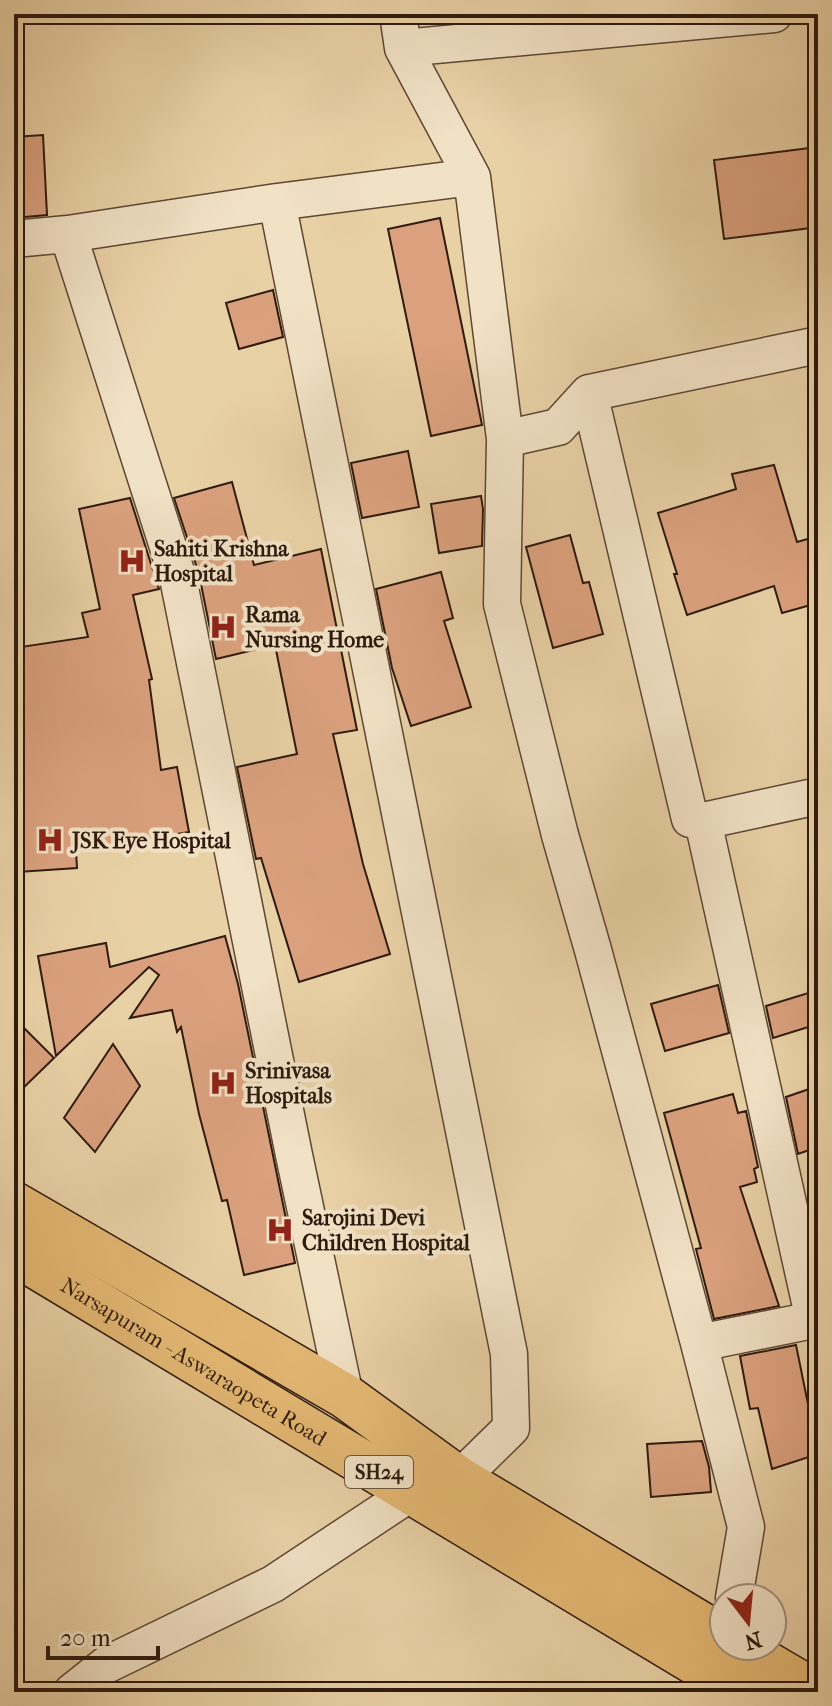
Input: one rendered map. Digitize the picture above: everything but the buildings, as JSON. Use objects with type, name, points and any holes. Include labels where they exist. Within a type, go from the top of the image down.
[{"type":"main road","name":"Narsapuram - Aswaraopeta Road","points":[[14,1204],[345,1396],[459,1479],[708,1628]]},
{"type":"main road","name":"Narsapuram - Aswaraopeta Road","points":[[14,1253],[744,1692]]},
{"type":"main road","points":[[764,1662],[815,1692]]},
{"type":"street","points":[[737,1582],[746,1527],[560,835],[502,604],[505,439],[472,177],[400,31],[774,14]]},
{"type":"street","points":[[14,239],[472,177]]},
{"type":"street","points":[[277,202],[509,1354],[511,1428],[459,1479]]},
{"type":"street","points":[[68,234],[178,578],[345,1396]]},
{"type":"street","points":[[505,439],[558,427],[589,393],[818,345]]},
{"type":"street","points":[[589,393],[690,819],[703,821],[818,796]]},
{"type":"street","points":[[699,1343],[816,1320],[803,1202],[703,821]]},
{"type":"street","points":[[72,1692],[106,1665],[273,1584],[412,1492]]},
{"type":"place","name":"Sahiti Krishna Hospital","points":[[132,561]]},
{"type":"place","name":"Rama Nursing Home","points":[[223,627]]},
{"type":"place","name":"JSK Eye Hospital","points":[[50,840]]},
{"type":"place","name":"Srinivasa Hospitals","points":[[223,1083]]},
{"type":"place","name":"Sarojini Devi Children Hospital","points":[[280,1230]]}]
